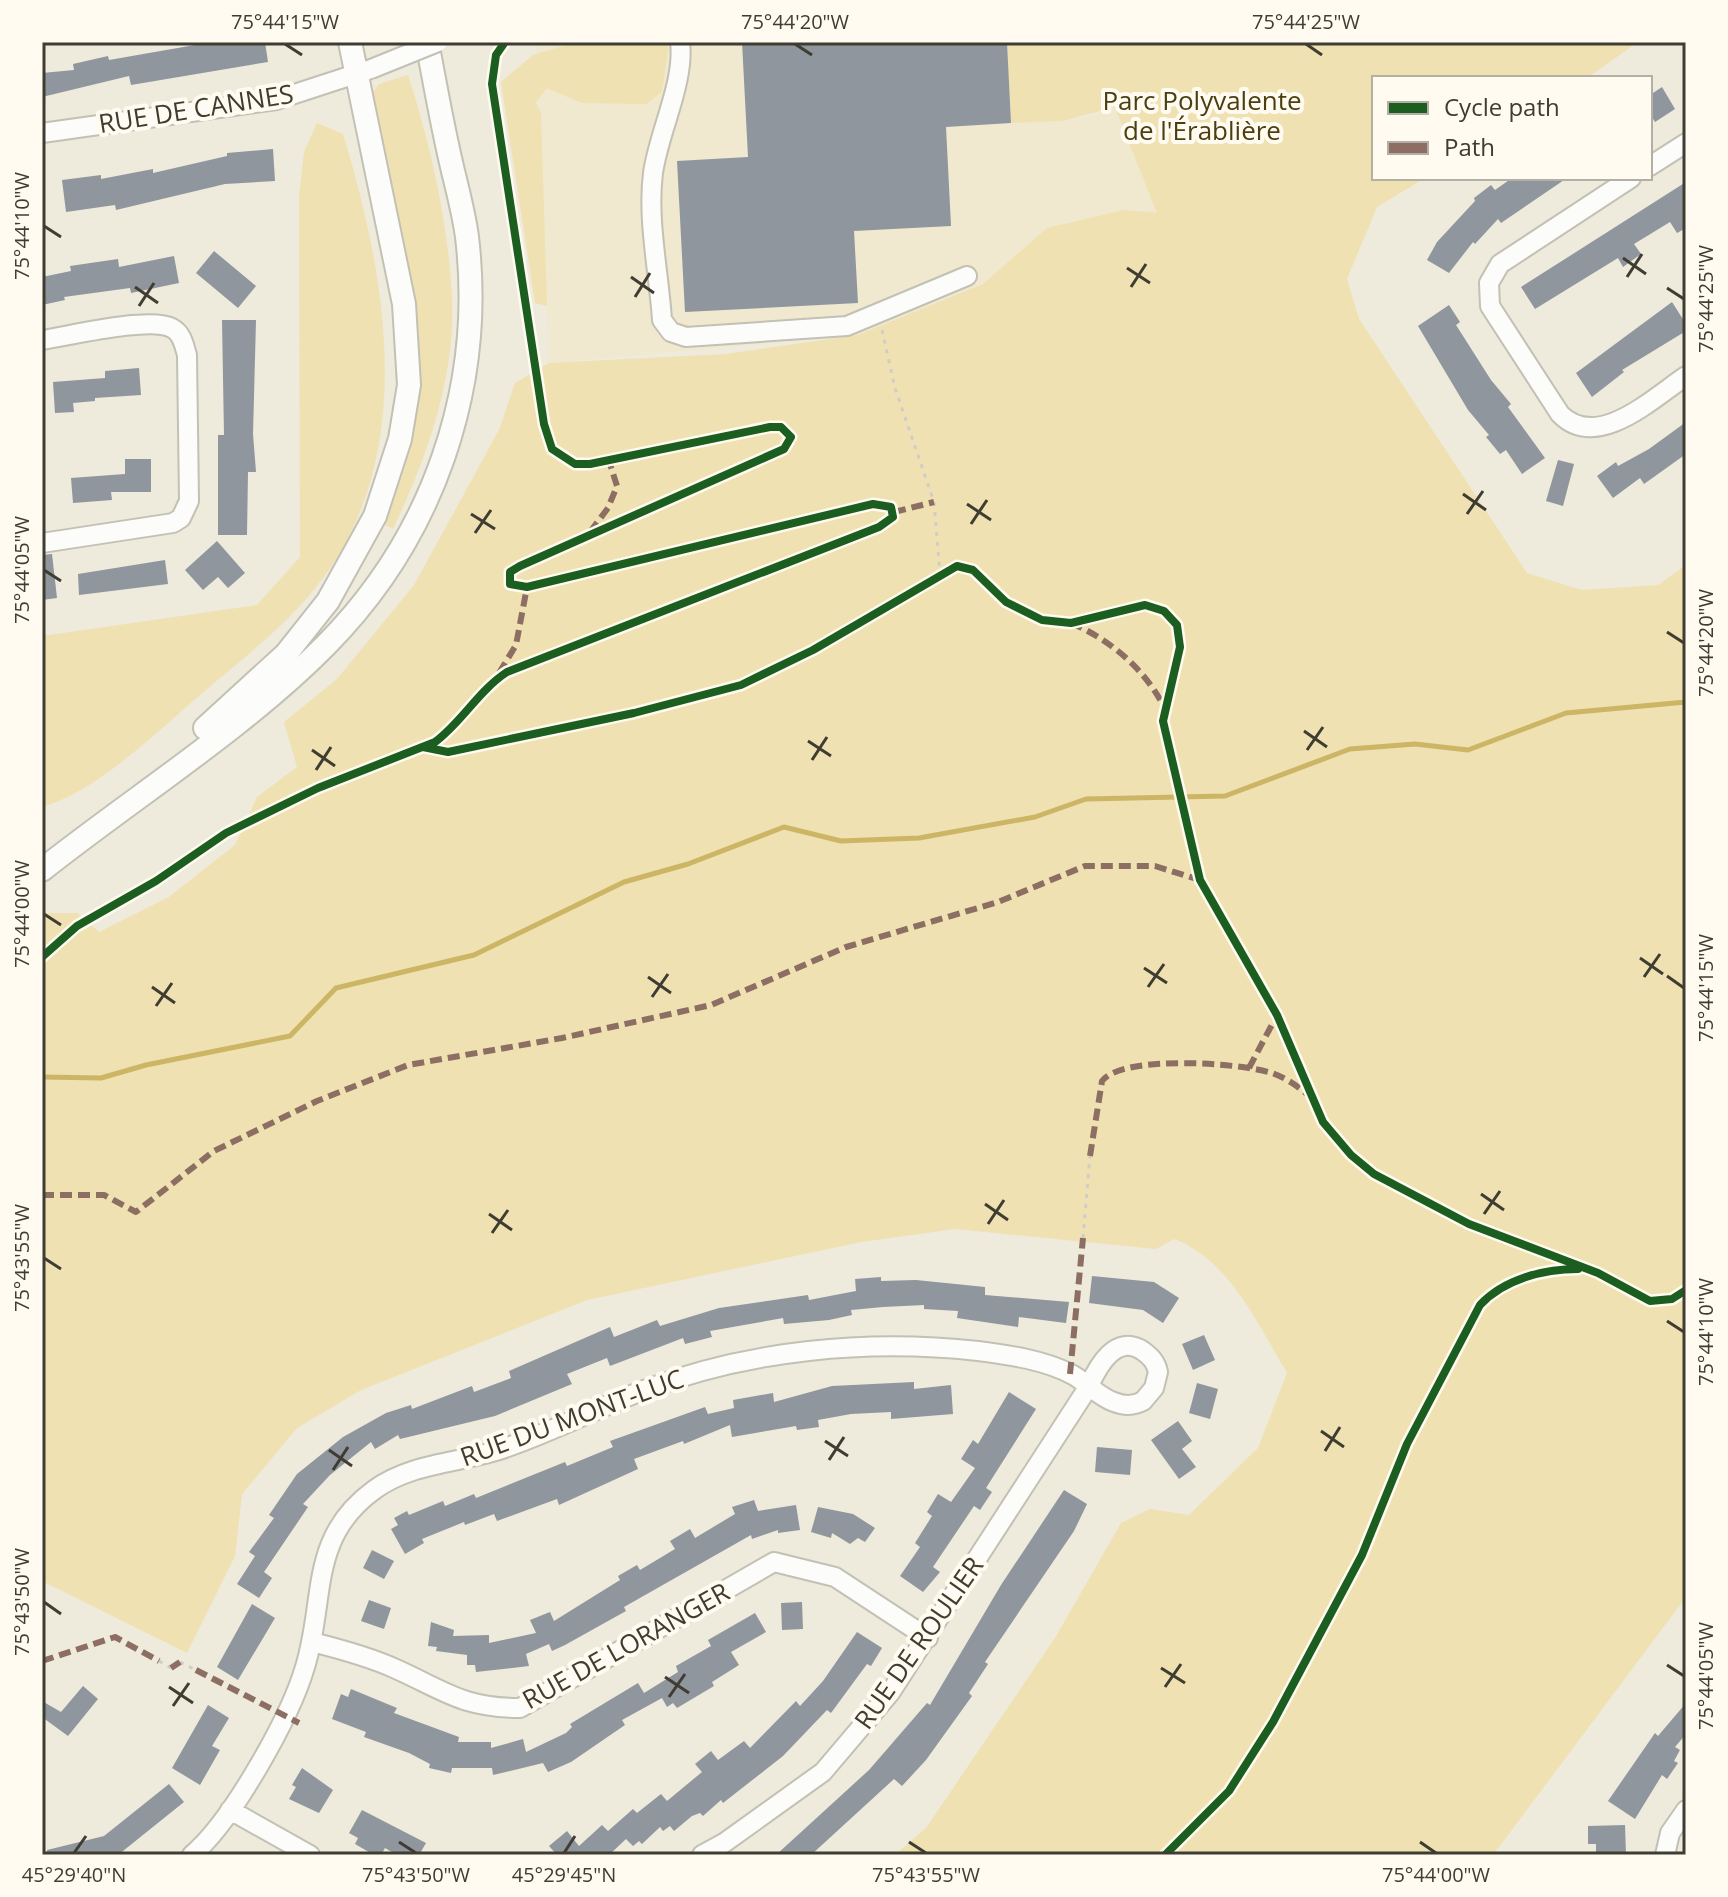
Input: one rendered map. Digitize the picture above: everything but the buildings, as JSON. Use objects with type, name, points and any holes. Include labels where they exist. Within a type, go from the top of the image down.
[{"type":"main road","points":[[63,853],[286,654],[344,575],[383,496],[405,411],[408,333],[363,71],[350,42]]},
{"type":"main road","points":[[42,870],[256,707],[324,647],[386,572],[425,504],[454,423],[469,340],[467,238],[429,42]]},
{"type":"street","name":"RUE DE CANNES","points":[[42,133],[276,100],[438,42]]},
{"type":"street","points":[[680,42],[677,85],[662,126],[652,177],[662,320],[671,332],[686,337],[847,326],[967,276]]},
{"type":"street","points":[[1652,165],[1686,143]]},
{"type":"street","points":[[1628,180],[1500,264],[1489,283],[1490,306],[1560,414],[1576,426],[1588,428],[1613,423],[1686,376]]},
{"type":"street","points":[[42,340],[151,324],[173,329],[179,335],[187,355],[189,501],[181,518],[173,523],[42,543]]},
{"type":"street","name":"RUE DU MONT-LUC","points":[[192,1855],[230,1810],[285,1716],[305,1669],[312,1642],[325,1554],[341,1523],[374,1490],[413,1471],[515,1444],[647,1389],[718,1368],[783,1355],[881,1347],[1009,1356],[1070,1374],[1089,1386]]},
{"type":"street","name":"RUE DE ROULIER","points":[[702,1855],[724,1843],[823,1772],[890,1693],[1089,1386]]},
{"type":"street","name":"RUE DE LORANGER","points":[[312,1642],[394,1668],[453,1699],[486,1708],[520,1708],[774,1562],[835,1577],[928,1638]]},
{"type":"street","points":[[230,1810],[310,1855]]},
{"type":"street","points":[[1665,1855],[1670,1833],[1686,1810]]},
{"type":"path","points":[[878,314],[895,388],[934,502],[944,572],[928,581]]},
{"type":"path","points":[[1083,1238],[1090,1156]]},
{"type":"path","points":[[159,1661],[171,1668]]},
{"type":"path","points":[[180,1662],[196,1670]]},
{"type":"shaded area","points":[[536,42],[1007,42],[1030,123],[1092,116],[1115,107],[1158,213],[858,335],[549,363]]},
{"type":"green space","points":[[577,42],[669,42],[662,92],[646,104],[582,103],[547,88],[536,102],[541,114],[547,306],[535,303],[501,82],[533,55]]},
{"type":"green space","name":"Parc Polyvalente de l'Érablière","points":[[1007,42],[1638,42],[1590,76],[1372,76],[1372,180],[1422,180],[1377,207],[1347,279],[1359,319],[1527,573],[1581,590],[1658,585],[1686,565],[1686,1597],[1493,1855],[883,1855],[897,1853],[926,1828],[1055,1638],[1121,1523],[1150,1509],[1189,1515],[1258,1448],[1287,1373],[1227,1278],[1194,1249],[1174,1239],[1156,1249],[955,1229],[861,1242],[587,1300],[361,1390],[297,1428],[242,1494],[235,1556],[187,1653],[42,1581],[42,913],[77,913],[99,932],[169,897],[235,845],[257,797],[297,767],[284,722],[337,679],[414,585],[499,430],[515,383],[549,363],[726,354],[858,335],[983,284],[1047,228],[1124,210],[1157,213],[1115,107],[1062,121],[1011,123]]},
{"type":"green space","points":[[408,75],[443,215],[450,273],[452,330],[449,360],[436,418],[417,475],[393,529],[385,525],[412,433],[415,337],[398,215],[372,94],[379,84]]},
{"type":"green space","points":[[317,123],[343,134],[371,245],[381,303],[385,361],[382,419],[372,475],[353,528],[310,595],[264,640],[104,775],[63,799],[42,807],[42,636],[257,605],[300,557],[299,197],[304,152]]},
{"type":"waterway","points":[[42,1077],[101,1078],[146,1065],[290,1036],[336,988],[474,955],[624,882],[688,864],[784,827],[841,841],[919,838],[1035,817],[1086,799],[1225,796],[1350,749],[1415,744],[1468,750],[1566,713],[1686,702]]},
{"type":"marked path","points":[[590,532],[608,508],[617,486],[609,461]]},
{"type":"marked path","points":[[894,512],[934,502]]},
{"type":"marked path","points":[[499,673],[516,645],[527,587]]},
{"type":"marked path","points":[[1071,623],[1100,638],[1126,658],[1148,682],[1165,709]]},
{"type":"marked path","points":[[42,1195],[104,1195],[136,1212],[214,1151],[317,1101],[408,1065],[562,1038],[711,1005],[846,947],[998,902],[1085,866],[1155,866],[1200,880]]},
{"type":"marked path","points":[[1249,1068],[1277,1015]]},
{"type":"marked path","points":[[1090,1156],[1102,1081],[1114,1072],[1157,1064],[1235,1066],[1282,1077],[1309,1096]]},
{"type":"marked path","points":[[1070,1374],[1083,1238]]},
{"type":"marked path","points":[[42,1661],[115,1637],[159,1661]]},
{"type":"marked path","points":[[171,1668],[180,1662]]},
{"type":"marked path","points":[[196,1670],[299,1723]]},
{"type":"cycle path","points":[[42,957],[77,926],[156,881],[226,833],[318,788],[435,742],[487,688],[507,672],[879,527],[893,517],[891,507],[873,504],[527,587],[510,584],[510,572],[520,566],[784,449],[791,437],[781,427],[770,427],[590,464],[575,464],[552,449],[544,424],[492,84],[496,55],[505,42]]},
{"type":"cycle path","points":[[423,747],[448,752],[634,713],[741,685],[813,650],[957,566],[973,570],[1006,602],[1042,620],[1071,623],[1145,605],[1164,611],[1177,625],[1180,647],[1163,721],[1200,880],[1277,1015],[1323,1122],[1351,1155],[1374,1174],[1469,1224],[1598,1273],[1650,1301],[1672,1299],[1686,1290]]},
{"type":"cycle path","points":[[1165,1855],[1229,1791],[1273,1722],[1362,1555],[1407,1444],[1480,1305],[1501,1288],[1525,1277],[1578,1269]]}]
